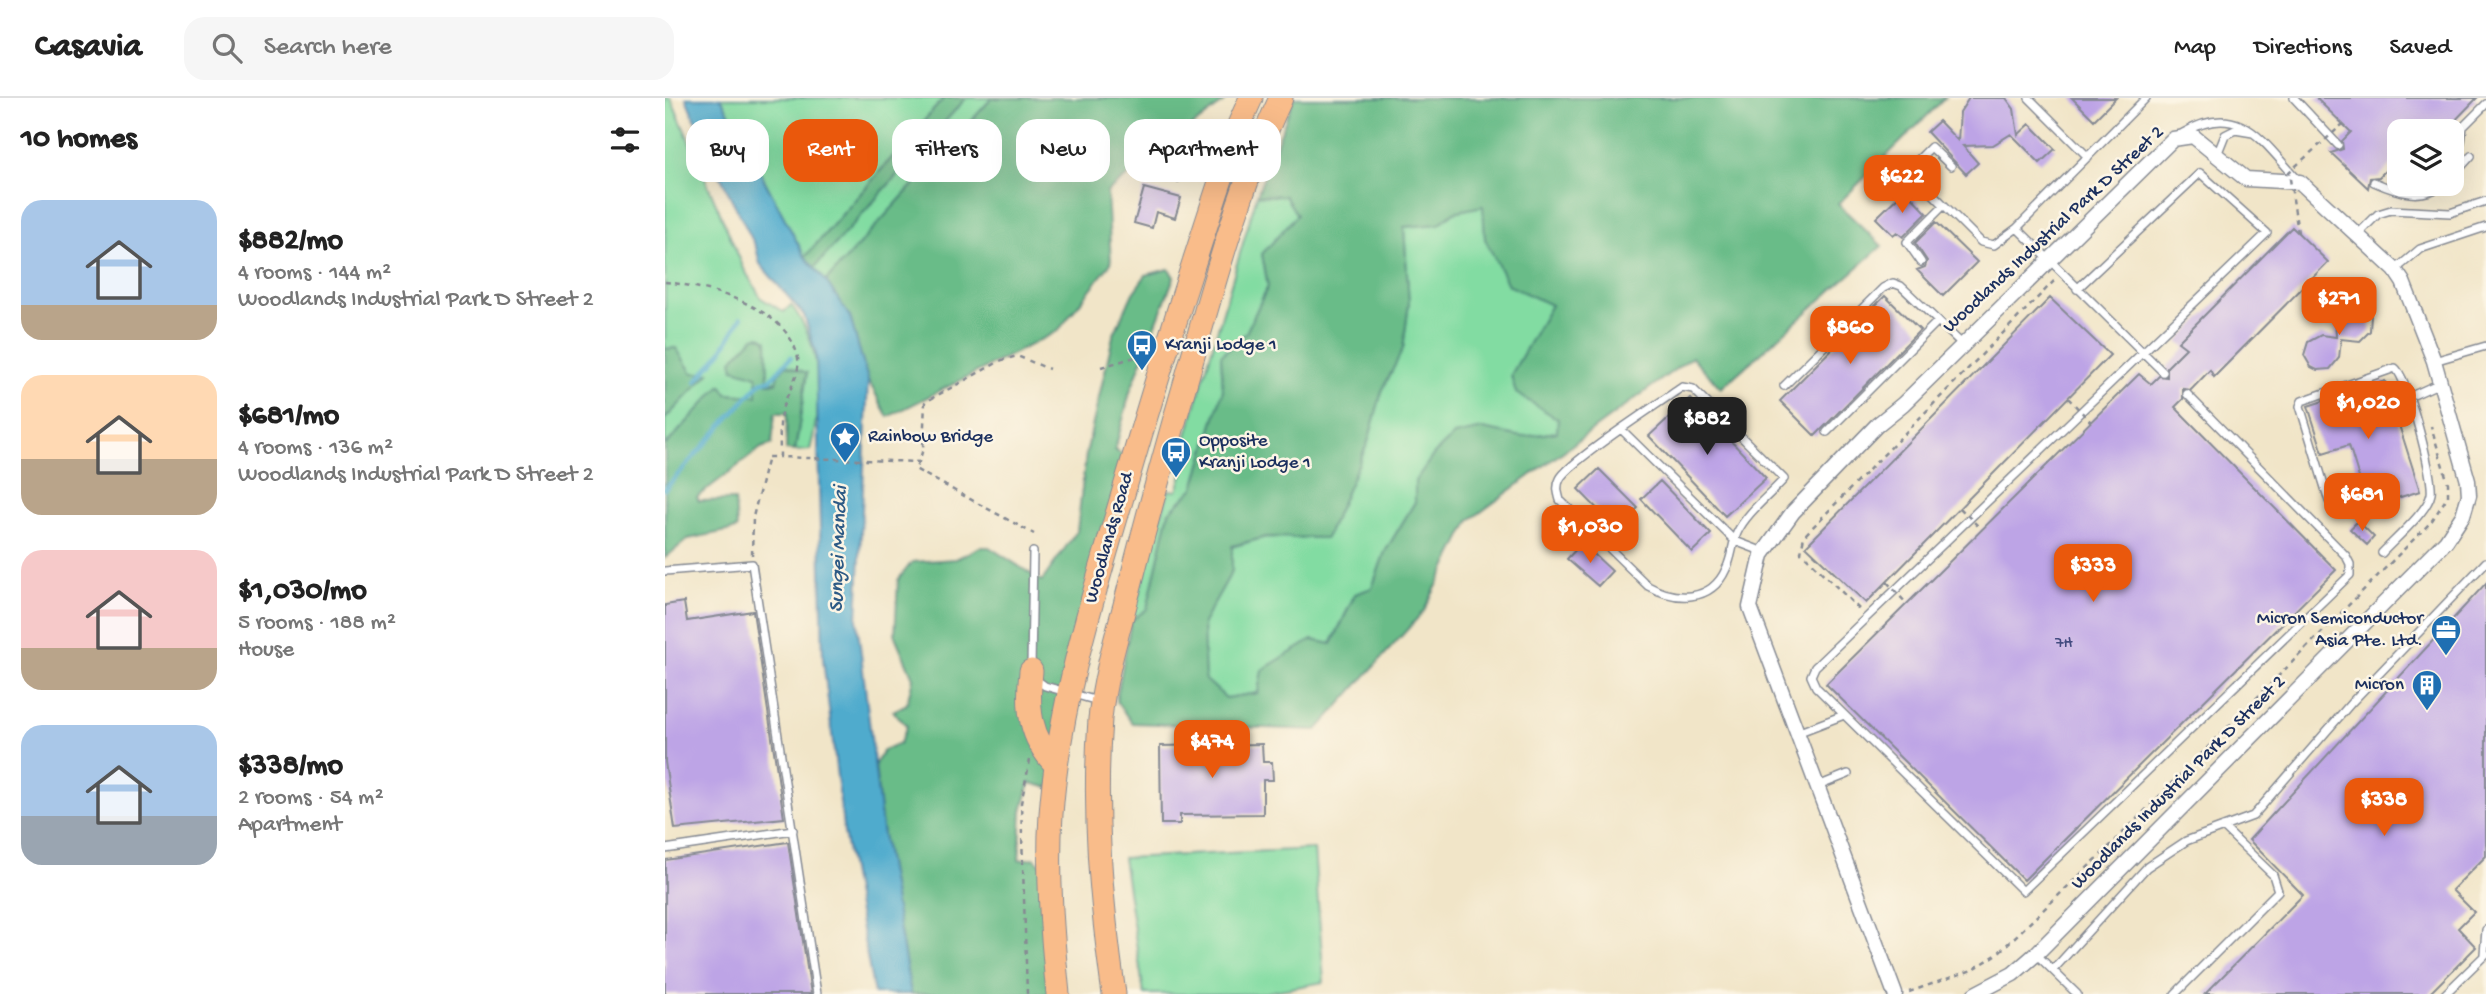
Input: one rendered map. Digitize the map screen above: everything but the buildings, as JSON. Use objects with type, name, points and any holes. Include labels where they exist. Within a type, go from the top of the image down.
[{"type":"main road","name":"Woodlands Road","points":[[1242,119],[1251,98]]},
{"type":"main road","name":"Woodlands Road","points":[[1114,994],[1098,858],[1096,808],[1103,702],[1154,490],[1246,190],[1281,98]]},
{"type":"main road","name":"Woodlands Road","points":[[1058,994],[1051,868],[1056,765],[1069,692],[1098,578],[1155,380],[1220,182]]},
{"type":"main road","points":[[1031,671],[1028,699],[1031,724],[1046,754],[1056,765]]},
{"type":"street","name":"Woodlands Industrial Park D Street 2","points":[[1895,994],[1750,607],[1764,552],[1793,512],[1961,343],[2173,139],[2193,136],[2246,179],[2300,182],[2395,270],[2414,305],[2441,382],[2469,488],[2468,503],[2455,528],[2036,954],[2013,974],[1975,994]]},
{"type":"lane","points":[[2029,98],[2088,157]]},
{"type":"lane","points":[[1951,166],[1931,147],[1915,163],[1913,175],[1987,244],[2000,242],[2146,98]]},
{"type":"lane","points":[[2294,98],[2338,145]]},
{"type":"lane","points":[[2464,126],[2486,104]]},
{"type":"lane","points":[[2173,139],[2194,127],[2230,120],[2249,127],[2300,182]]},
{"type":"lane","points":[[2217,155],[2225,135],[2235,130],[2255,133]]},
{"type":"lane","points":[[2464,164],[2471,156]]},
{"type":"lane","points":[[2077,289],[2200,173],[2267,233],[1815,667],[1811,676],[1816,687],[2023,891],[2350,575],[2350,564],[2346,556],[2187,394]]},
{"type":"lane","points":[[2374,183],[2387,188]]},
{"type":"lane","points":[[2357,235],[2378,214],[2391,210],[2450,213],[2486,201]]},
{"type":"lane","points":[[1921,262],[1907,242],[1944,205]]},
{"type":"lane","points":[[2395,270],[2420,249],[2486,227]]},
{"type":"lane","points":[[2017,228],[2163,372]]},
{"type":"lane","points":[[1784,386],[1883,288],[1893,283],[1901,286],[1961,343]]},
{"type":"lane","points":[[1827,432],[1938,321]]},
{"type":"lane","points":[[2434,361],[2486,346]]},
{"type":"lane","points":[[2329,501],[2300,406],[2302,401],[2392,367],[2401,373],[2409,397],[2431,476],[2431,494],[2424,507],[2382,553]]},
{"type":"lane","points":[[2409,397],[2441,382]]},
{"type":"lane","points":[[1682,387],[1693,389],[1784,478],[1738,531],[1735,541],[1726,570],[1716,586],[1692,598],[1664,595],[1647,586],[1560,500],[1557,489],[1560,477],[1682,387]]},
{"type":"lane","points":[[1622,430],[1735,541],[1764,552]]},
{"type":"lane","points":[[1033,552],[1031,671],[1039,683],[1103,702]]},
{"type":"lane","points":[[2053,970],[2147,867],[2186,841],[2253,816],[2352,702],[2486,562]]},
{"type":"lane","points":[[665,570],[752,564],[817,994]]},
{"type":"lane","points":[[1797,733],[1844,715]]},
{"type":"lane","points":[[1818,786],[1848,774]]},
{"type":"lane","points":[[2175,994],[2278,891],[2273,876],[2223,827]]},
{"type":"lane","points":[[665,849],[793,830]]},
{"type":"lane","points":[[2445,994],[2485,954],[2486,930]]},
{"type":"lane","points":[[2036,954],[2077,994]]},
{"type":"path","points":[[2298,233],[2289,172],[2343,124]]},
{"type":"path","points":[[1867,617],[1801,552],[1804,536],[2061,273]]},
{"type":"path","points":[[665,282],[707,289],[754,306],[787,336],[798,357],[797,370],[781,413],[780,457]]},
{"type":"path","points":[[1034,534],[915,469],[923,449],[925,402],[1002,360],[1017,356],[1049,369]]},
{"type":"path","points":[[1101,367],[1142,356]]},
{"type":"path","points":[[1903,994],[1972,970],[1996,955],[2109,847],[2431,522],[2448,496],[2448,483],[2420,392]]},
{"type":"path","points":[[2068,398],[2091,422]]},
{"type":"path","points":[[752,564],[753,517],[768,457],[919,462]]},
{"type":"path","points":[[1960,508],[1982,530]]},
{"type":"path","points":[[1887,582],[1907,604]]},
{"type":"path","points":[[1027,994],[1021,803],[1030,758]]},
{"type":"green space","points":[[665,98],[670,98],[686,133],[686,182],[707,182],[744,269],[761,298],[784,312],[791,305],[809,338],[815,356],[818,393],[810,450],[795,451],[807,373],[768,383],[767,341],[734,369],[758,375],[758,396],[727,394],[721,385],[665,446],[665,419],[708,373],[692,373],[676,348],[665,349]]},
{"type":"green space","points":[[721,98],[944,98],[926,119],[892,119],[892,157],[878,173],[878,119],[783,119],[783,182],[871,182],[805,257],[765,182],[769,182],[769,119],[732,119]]},
{"type":"green space","points":[[944,98],[966,98],[947,119],[926,119]]},
{"type":"green space","points":[[966,98],[992,98],[973,119],[947,119]]},
{"type":"green space","points":[[992,98],[1229,98],[1202,119],[1124,119],[1124,179],[1107,192],[1111,263],[1058,331],[888,417],[868,380],[850,317],[826,281],[916,182],[1002,182],[1002,119],[973,119]]},
{"type":"green space","points":[[1294,98],[1945,98],[1838,204],[1882,246],[1721,388],[1692,357],[1470,520],[1424,611],[1317,730],[1132,723],[1116,701],[1131,621],[1147,609],[1169,512],[1194,488],[1223,390],[1221,355],[1246,333],[1268,286],[1262,254],[1297,215],[1285,196],[1257,195],[1262,182],[1281,182],[1281,132]],"holes":[[[1483,206],[1485,239],[1508,285],[1551,305],[1511,375],[1516,393],[1558,419],[1557,432],[1522,437],[1483,429],[1454,435],[1434,454],[1415,481],[1415,502],[1385,552],[1372,588],[1355,594],[1332,644],[1312,640],[1262,670],[1258,693],[1226,698],[1205,679],[1203,623],[1232,571],[1232,546],[1266,537],[1326,538],[1368,442],[1382,391],[1403,349],[1409,303],[1404,227],[1439,224],[1454,212]]]},
{"type":"green space","points":[[892,157],[892,181],[814,268],[805,257],[871,182],[878,182],[878,173]]},
{"type":"green space","points":[[892,181],[916,182],[826,281],[814,268]]},
{"type":"green space","points":[[1257,195],[1285,196],[1297,215],[1262,254],[1268,286],[1246,333],[1221,355],[1223,390],[1194,488],[1169,512],[1147,609],[1131,621],[1169,490],[1177,491],[1183,471],[1177,469]]},
{"type":"green space","points":[[1484,205],[1485,239],[1551,305],[1511,376],[1517,393],[1558,419],[1557,432],[1522,437],[1483,430],[1415,481],[1415,502],[1385,552],[1372,588],[1355,594],[1331,644],[1312,640],[1262,670],[1258,693],[1226,698],[1204,679],[1203,622],[1232,571],[1232,547],[1266,537],[1326,538],[1368,442],[1382,391],[1403,348],[1409,303],[1404,227],[1439,224],[1454,212]]},
{"type":"green space","points":[[1169,269],[1174,277],[1130,392],[1115,450],[1124,456],[1050,788],[1030,783],[1022,811],[1019,860],[1034,858],[1043,866],[1052,994],[911,994],[882,829],[875,764],[884,750],[900,743],[907,726],[893,711],[907,704],[913,678],[895,636],[898,580],[912,562],[956,559],[980,547],[989,547],[1042,581],[1077,531],[1086,454],[1113,336],[1133,293],[1146,275]]},
{"type":"green space","points":[[761,336],[767,341],[768,383],[776,383],[778,374],[787,365],[807,373],[795,451],[786,450],[787,413],[775,413],[772,444],[761,448],[697,497],[699,501],[735,500],[737,529],[688,539],[665,558],[665,446],[721,385],[727,394],[757,396],[757,376],[734,369],[732,360],[754,337]]},
{"type":"green space","points":[[676,348],[692,373],[709,373],[665,419],[665,349]]},
{"type":"green space","points":[[1314,849],[1324,982],[1258,994],[1144,994],[1123,858]]},
{"type":"water","points":[[686,98],[721,98],[732,119],[695,119]]},
{"type":"water","name":"Sungei Mandai","points":[[723,182],[765,182],[805,257],[826,281],[850,317],[868,380],[857,620],[882,829],[911,994],[874,994],[843,827],[823,659],[816,354],[804,315],[760,264],[756,247]]},
{"type":"waterway","points":[[696,382],[721,352],[741,318]]},
{"type":"waterway","points":[[665,489],[761,382],[771,379],[791,357]]},
{"type":"place","name":"Kranji Lodge 1","points":[[1142,372]]},
{"type":"place","name":"Rainbow Bridge","points":[[845,464]]},
{"type":"place","name":"Opposite Kranji Lodge 1","points":[[1176,479]]},
{"type":"place","name":"Micron Semiconductor Asia Pte. Ltd.","points":[[2446,657]]},
{"type":"place","name":"Micron","points":[[2427,712]]}]
